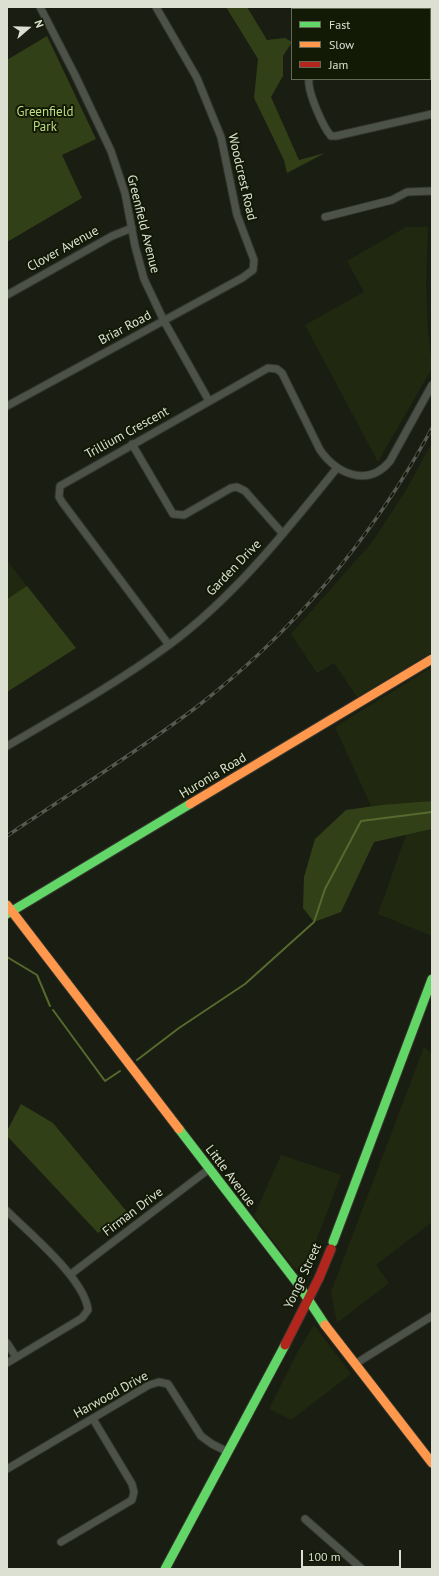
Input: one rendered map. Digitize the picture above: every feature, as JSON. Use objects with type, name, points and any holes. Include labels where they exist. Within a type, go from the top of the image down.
[{"type":"main road","name":"Huronia Road","points":[[9,910],[432,659]]},
{"type":"main road","name":"Little Avenue","points":[[9,910],[308,1299],[355,1364],[432,1464]]},
{"type":"main road","name":"Yonge Street","points":[[165,1569],[308,1299],[332,1246],[432,979]]},
{"type":"street","name":"Greenfield Avenue","points":[[40,7],[75,75],[111,151],[125,193],[144,279],[164,321],[209,401]]},
{"type":"street","name":"Woodcrest Road","points":[[156,7],[197,78],[221,137],[237,215],[254,260],[253,270]]},
{"type":"street","points":[[309,80],[310,91],[331,136],[432,114]]},
{"type":"street","points":[[325,217],[392,200],[407,192],[432,191]]},
{"type":"street","name":"Clover Avenue","points":[[7,295],[112,236],[132,228]]},
{"type":"street","name":"Briar Road","points":[[7,406],[242,278],[253,270]]},
{"type":"street","name":"Trillium Crescent","points":[[169,645],[59,497],[60,486],[268,368],[277,369],[282,373],[320,450],[337,468]]},
{"type":"street","points":[[337,468],[348,473],[363,476],[376,473],[384,468],[432,385]]},
{"type":"street","points":[[132,444],[173,514],[184,515],[231,488],[237,487],[245,491],[283,534]]},
{"type":"street","name":"Garden Drive","points":[[7,746],[104,689],[169,645],[231,590],[283,534],[337,468]]},
{"type":"street","name":"Firman Drive","points":[[71,1274],[208,1169]]},
{"type":"street","points":[[7,1211],[71,1274],[88,1304],[86,1314],[7,1363]]},
{"type":"street","points":[[355,1364],[432,1316]]},
{"type":"street","points":[[7,1343],[16,1358]]},
{"type":"street","name":"Harwood Drive","points":[[7,1469],[149,1385],[159,1382],[166,1382],[201,1436],[212,1444],[228,1452]]},
{"type":"street","points":[[61,1542],[132,1500],[134,1495],[132,1484],[93,1418]]},
{"type":"street","points":[[305,1519],[362,1569]]},
{"type":"shaded area","points":[[406,227],[428,227],[426,284],[428,332],[432,368],[378,462],[305,325],[364,292],[347,261]]},
{"type":"shaded area","points":[[432,443],[432,652],[357,697],[334,663],[317,673],[291,634],[373,541],[406,490]]},
{"type":"shaded area","points":[[7,561],[27,586],[7,599]]},
{"type":"shaded area","points":[[432,667],[432,801],[371,806],[335,727]]},
{"type":"shaded area","points":[[432,829],[432,936],[378,914],[406,835]]},
{"type":"shaded area","points":[[424,1047],[432,1054],[432,1222],[376,1265],[389,1283],[337,1323],[331,1292]]},
{"type":"shaded area","points":[[281,1155],[341,1175],[306,1268],[303,1271],[294,1268],[254,1216]]},
{"type":"shaded area","points":[[314,1325],[351,1374],[291,1420],[269,1409],[297,1353]]},
{"type":"green space","points":[[226,7],[247,7],[267,40],[285,38],[291,41],[283,56],[283,76],[271,97],[299,160],[325,153],[287,173],[284,160],[254,98],[258,59]]},
{"type":"green space","name":"Greenfield Park","points":[[47,36],[96,139],[62,155],[82,198],[7,242],[7,60]]},
{"type":"green space","points":[[27,586],[76,648],[7,692],[7,599]]},
{"type":"green space","points":[[432,801],[432,829],[374,842],[341,912],[314,922],[303,908],[304,877],[315,839],[346,810],[381,805]]},
{"type":"green space","points":[[21,1104],[53,1123],[128,1213],[98,1233],[7,1136],[7,1131]]},
{"type":"waterway","points":[[137,1060],[179,1028],[245,984],[314,922],[325,889],[361,821],[432,812]]},
{"type":"waterway","points":[[7,957],[37,975],[50,1006]]},
{"type":"waterway","points":[[53,1010],[105,1081],[120,1071]]},
{"type":"railway","points":[[7,836],[171,726],[230,680],[265,648],[328,581],[357,545],[384,507],[432,428]]},
{"type":"traffic: fast","points":[[7,914],[190,804]]},
{"type":"traffic: fast","points":[[333,1242],[432,979]]},
{"type":"traffic: fast","points":[[179,1129],[298,1284],[325,1325]]},
{"type":"traffic: fast","points":[[165,1569],[285,1345]]},
{"type":"traffic: slow","points":[[190,804],[432,659]]},
{"type":"traffic: slow","points":[[7,905],[179,1129]]},
{"type":"traffic: slow","points":[[325,1325],[432,1463]]},
{"type":"traffic: jam","points":[[431,24],[432,29]]},
{"type":"traffic: jam","points":[[285,1345],[319,1278],[331,1249]]}]
